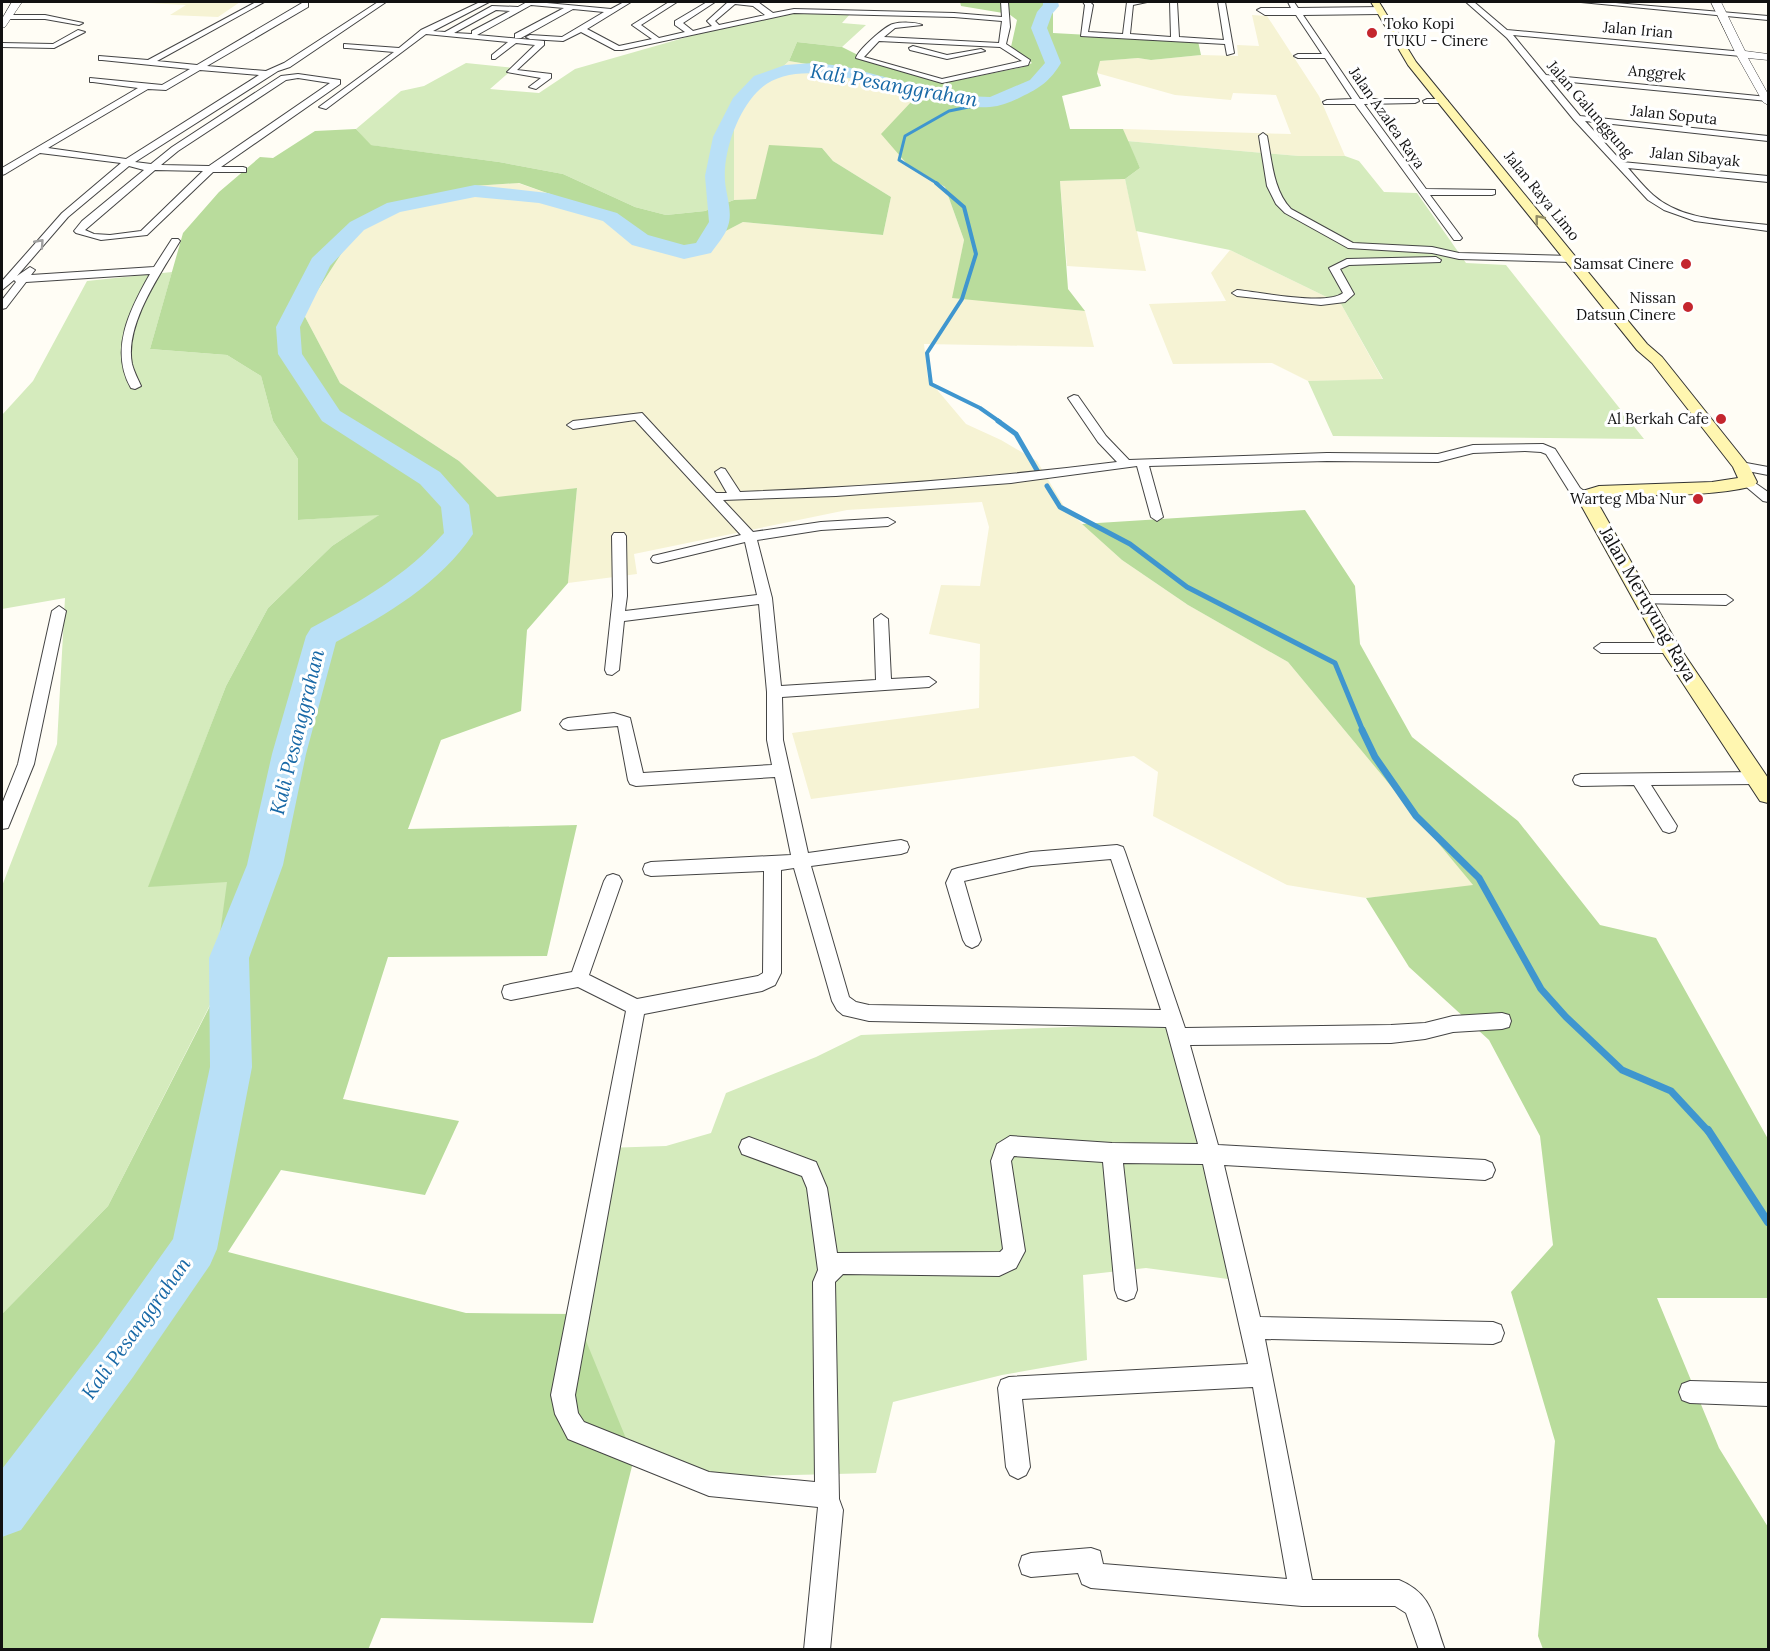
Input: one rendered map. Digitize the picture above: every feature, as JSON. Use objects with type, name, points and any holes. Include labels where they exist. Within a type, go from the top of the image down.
[{"type":"main road","name":"Jalan Raya Limo","points":[[1378,8],[1407,56],[1642,348],[1657,360],[1661,348],[1574,242],[1558,242]]},
{"type":"main road","points":[[1401,19],[1416,46]]},
{"type":"main road","points":[[1448,106],[1469,111]]},
{"type":"main road","points":[[1585,496],[1599,491],[1712,487],[1744,474],[1657,360]]},
{"type":"main road","name":"Jalan Meruyung Raya","points":[[1585,496],[1670,648],[1768,795]]},
{"type":"street","points":[[2,26],[6,15],[17,2]]},
{"type":"street","points":[[148,63],[260,2]]},
{"type":"street","points":[[93,80],[163,88],[306,4],[290,2]]},
{"type":"street","points":[[3,282],[65,215],[133,163],[382,2]]},
{"type":"street","points":[[323,107],[424,32],[485,2]]},
{"type":"street","points":[[495,57],[516,38],[581,2]]},
{"type":"street","points":[[424,32],[561,40],[628,2]]},
{"type":"street","points":[[659,41],[636,25],[673,2]]},
{"type":"street","points":[[690,33],[678,23],[711,2]]},
{"type":"street","points":[[716,26],[711,21],[733,2],[756,3],[770,15]]},
{"type":"street","points":[[794,11],[799,2]]},
{"type":"street","points":[[819,11],[823,2]]},
{"type":"street","points":[[860,12],[862,2]]},
{"type":"street","points":[[884,13],[885,2]]},
{"type":"street","points":[[1003,46],[1006,23],[1005,2]]},
{"type":"street","points":[[1087,2],[1089,4],[1083,33],[1228,42]]},
{"type":"street","points":[[1126,37],[1129,2],[1144,2]]},
{"type":"street","points":[[1174,2],[1175,39]]},
{"type":"street","points":[[1222,2],[1230,53]]},
{"type":"street","name":"Jalan Azalea Raya","points":[[1291,2],[1358,102],[1457,238]]},
{"type":"street","name":"Jalan Galunggung","points":[[1470,2],[1508,34],[1577,118],[1658,203],[1698,219],[1768,228]]},
{"type":"street","points":[[1585,2],[1643,4],[1768,18]]},
{"type":"street","points":[[1716,2],[1768,100]]},
{"type":"street","points":[[475,33],[530,3],[551,3],[612,11]]},
{"type":"street","points":[[538,10],[551,3]]},
{"type":"street","points":[[449,33],[495,8],[519,9]]},
{"type":"street","points":[[1297,11],[1378,8]]},
{"type":"street","points":[[582,29],[618,48],[794,11],[884,13],[905,10],[954,11],[1006,23]]},
{"type":"street","points":[[2,45],[54,46],[80,27],[45,16],[6,15]]},
{"type":"street","points":[[958,26],[1006,23]]},
{"type":"street","points":[[875,39],[895,42],[1003,46],[1026,62],[942,81],[860,58],[861,53],[875,39],[893,26],[923,25]]},
{"type":"street","points":[[498,35],[508,29]]},
{"type":"street","points":[[449,33],[498,35],[541,43],[511,72],[548,76],[533,87]]},
{"type":"street","name":"Jalan Irian","points":[[1508,34],[1768,59]]},
{"type":"street","points":[[895,42],[947,57],[1003,46]]},
{"type":"street","points":[[347,46],[399,50]]},
{"type":"street","points":[[1298,56],[1327,56]]},
{"type":"street","points":[[102,58],[199,68],[364,78]]},
{"type":"street","points":[[2,172],[179,66]]},
{"type":"street","points":[[298,76],[337,82],[210,170],[144,233],[129,236],[85,236],[79,231],[85,223],[175,149],[284,78],[298,76]]},
{"type":"street","name":"Anggrek","points":[[1545,77],[1768,100]]},
{"type":"street","points":[[1327,102],[1415,101]]},
{"type":"street","points":[[1426,101],[1448,106]]},
{"type":"street","name":"Jalan Soputa","points":[[1577,118],[1768,138]]},
{"type":"street","points":[[1263,136],[1272,186],[1278,202],[1288,211],[1351,246],[1432,250],[1459,256],[1572,259]]},
{"type":"street","points":[[39,150],[152,167],[243,170]]},
{"type":"street","points":[[2,306],[22,278],[78,215],[133,163]]},
{"type":"street","name":"Jalan Sibayak","points":[[1619,164],[1768,179]]},
{"type":"street","points":[[1423,192],[1492,192]]},
{"type":"street","points":[[135,386],[126,362],[127,343],[137,311],[175,241]]},
{"type":"street","points":[[1237,293],[1321,302],[1341,300],[1349,294],[1334,268],[1338,265],[1347,262],[1456,260],[1459,256]]},
{"type":"street","points":[[3,282],[22,278],[158,270]]},
{"type":"street","points":[[1074,398],[1102,439],[1125,463]]},
{"type":"street","points":[[573,425],[638,416],[750,537],[765,598],[774,692],[775,740],[801,861],[841,1001],[851,1010],[869,1013],[1175,1028],[1391,1034],[1425,1031],[1453,1023],[1503,1021]]},
{"type":"street","points":[[714,497],[836,492],[1011,479],[1125,463],[1327,457],[1438,458],[1473,449],[1525,447],[1543,448],[1551,452],[1575,491],[1585,496]]},
{"type":"street","points":[[1142,462],[1157,517]]},
{"type":"street","points":[[1744,474],[1768,471]]},
{"type":"street","points":[[722,472],[736,496]]},
{"type":"street","points":[[1744,474],[1768,498]]},
{"type":"street","points":[[658,558],[750,537],[821,526],[888,522]]},
{"type":"street","points":[[612,670],[620,596],[619,536]]},
{"type":"street","points":[[617,617],[765,598]]},
{"type":"street","points":[[1644,600],[1726,600]]},
{"type":"street","points":[[2,823],[26,764],[59,611]]},
{"type":"street","points":[[881,619],[884,685]]},
{"type":"street","points":[[1601,648],[1670,648]]},
{"type":"street","points":[[774,692],[929,682]]},
{"type":"street","points":[[568,724],[614,719],[625,722],[636,780],[783,770]]},
{"type":"street","points":[[1581,780],[1757,778]]},
{"type":"street","points":[[1640,781],[1669,826]]},
{"type":"street","points":[[651,869],[773,864],[901,847]]},
{"type":"street","points":[[972,940],[955,883],[958,875],[1031,859],[1117,852],[1175,1028],[1211,1154],[1262,1375],[1302,1593]]},
{"type":"street","points":[[511,993],[579,979],[636,1007],[659,1005],[762,983],[769,979],[772,973],[773,864]]},
{"type":"street","points":[[579,979],[613,881]]},
{"type":"street","points":[[636,1007],[563,1395],[570,1425],[576,1431],[709,1484],[821,1495],[827,1499]]},
{"type":"street","points":[[829,1270],[840,1263],[999,1265],[1008,1260],[1014,1251],[1001,1161],[1004,1151],[1010,1146],[1112,1153],[1211,1154],[1485,1170]]},
{"type":"street","points":[[749,1147],[809,1169],[817,1188],[829,1270],[824,1282],[827,1499],[831,1510],[817,1650]]},
{"type":"street","points":[[1112,1153],[1126,1290]]},
{"type":"street","points":[[1250,1328],[1493,1333]]},
{"type":"street","points":[[1018,1467],[1009,1388],[1262,1375]]},
{"type":"street","points":[[1690,1392],[1768,1395]]},
{"type":"street","points":[[1031,1565],[1091,1560],[1091,1575],[1302,1593],[1399,1593],[1416,1605],[1432,1650]]},
{"type":"shaded area","points":[[127,2],[240,2],[218,17],[170,15],[186,5]]},
{"type":"shaded area","points":[[1252,15],[1267,16],[1319,96],[1345,156],[1299,156],[1127,141],[1123,129],[1291,134],[1276,95],[1233,93],[1231,100],[1175,95],[1097,73],[1099,61],[1138,58],[1151,60],[1201,55],[1238,56],[1237,45],[1259,46]]},
{"type":"shaded area","points":[[789,61],[884,77],[909,89],[912,101],[907,164],[945,187],[964,240],[953,297],[1085,311],[1094,347],[924,344],[928,379],[966,424],[1001,440],[1037,461],[1065,508],[1122,560],[1188,605],[1288,662],[1474,886],[1366,898],[1287,885],[1153,816],[1158,772],[1134,756],[811,799],[792,733],[979,708],[980,644],[929,634],[941,585],[980,586],[989,527],[982,502],[847,510],[634,554],[637,574],[568,583],[577,488],[497,498],[459,461],[340,383],[303,313],[352,237],[395,206],[473,186],[518,183],[578,204],[638,237],[692,248],[743,222],[883,235],[891,197],[833,161],[822,148],[756,199],[734,200],[734,111]]},
{"type":"shaded area","points":[[1125,179],[1146,271],[1067,266],[1060,181]]},
{"type":"shaded area","points":[[1230,250],[1341,304],[1383,380],[1308,381],[1272,363],[1173,364],[1149,304],[1226,301],[1211,273]]},
{"type":"green space","points":[[960,2],[1053,2],[1053,33],[1198,41],[1201,55],[1151,60],[1138,58],[1100,61],[1097,73],[1101,86],[1062,96],[1070,129],[1123,129],[1140,168],[1125,179],[1060,181],[1068,289],[1085,311],[952,298],[964,240],[945,187],[907,164],[881,134],[912,101],[909,89],[884,77],[789,61],[797,42],[842,47],[862,57],[944,83],[1023,67],[1032,63],[1011,47],[1017,20],[1009,14],[961,6]]},
{"type":"green space","points":[[798,12],[851,13],[842,23],[866,25],[842,47],[797,42],[789,61],[734,111],[734,200],[705,211],[666,215],[635,207],[563,174],[499,162],[370,145],[356,129],[401,91],[424,86],[466,63],[514,68],[490,89],[539,93],[575,69],[729,25]]},
{"type":"green space","points":[[356,129],[371,145],[499,162],[563,174],[635,207],[666,215],[705,211],[734,200],[756,199],[769,145],[822,148],[833,161],[891,197],[883,235],[743,222],[693,248],[638,237],[578,204],[519,183],[473,186],[395,206],[352,237],[303,313],[340,383],[459,461],[497,497],[577,488],[568,583],[527,630],[521,711],[441,740],[408,829],[577,825],[547,956],[388,957],[343,1099],[459,1121],[425,1195],[281,1170],[228,1252],[466,1313],[575,1314],[634,1458],[593,1623],[381,1618],[368,1650],[2,1650],[2,1314],[108,1206],[210,1006],[227,882],[148,887],[226,686],[268,608],[332,546],[379,515],[298,520],[298,459],[273,421],[261,376],[227,355],[150,349],[183,233],[219,192],[260,157],[273,158],[315,131]]},
{"type":"green space","points":[[1127,141],[1299,156],[1345,156],[1359,161],[1384,192],[1417,193],[1466,263],[1506,265],[1644,439],[1333,436],[1308,381],[1383,379],[1341,304],[1230,250],[1136,231],[1125,179],[1140,168]]},
{"type":"green space","points":[[172,272],[150,349],[227,355],[261,376],[273,421],[298,459],[299,520],[381,514],[332,546],[268,608],[226,686],[149,886],[228,881],[210,1005],[108,1206],[2,1314],[2,886],[57,744],[65,598],[2,609],[2,415],[33,381],[87,281]]},
{"type":"green space","points":[[1305,510],[1355,586],[1360,644],[1412,737],[1518,821],[1600,925],[1656,938],[1768,1139],[1768,1298],[1657,1298],[1719,1448],[1768,1527],[1768,1649],[1543,1649],[1538,1636],[1555,1441],[1511,1292],[1553,1245],[1540,1136],[1489,1040],[1409,967],[1366,898],[1473,885],[1288,662],[1188,605],[1122,560],[1082,524]]},
{"type":"green space","points":[[1098,1026],[1174,1028],[1218,1192],[1228,1279],[1146,1268],[1083,1275],[1087,1360],[1002,1375],[893,1402],[876,1473],[713,1477],[575,1430],[605,1148],[666,1146],[711,1133],[726,1093],[816,1057],[861,1035]]},
{"type":"waterway","name":"Kali Pesanggrahan","points":[[2,1511],[116,1360],[194,1249],[231,1067],[229,958],[265,865],[289,754],[322,636],[375,607],[433,564],[459,534],[455,505],[430,478],[331,416],[290,354],[288,327],[320,263],[357,226],[394,207],[475,191],[541,197],[610,217],[640,240],[684,252],[703,248],[715,232],[719,222],[715,176],[723,137],[742,98],[760,80],[785,70],[813,68],[843,71],[964,102],[998,100],[1036,83],[1043,78],[1053,63],[1039,28],[1045,12],[1051,6],[1050,2]]},
{"type":"waterway","points":[[938,184],[899,160],[905,136],[949,111],[993,102]]},
{"type":"waterway","points":[[936,183],[964,207],[976,254],[962,299],[927,353],[931,384],[980,408],[1000,422]]},
{"type":"waterway","points":[[998,421],[1016,434],[1038,472]]},
{"type":"waterway","points":[[1047,486],[1060,507],[1130,544],[1187,587],[1335,663],[1363,731]]},
{"type":"waterway","points":[[1362,730],[1375,757],[1416,816],[1479,878],[1541,989],[1566,1017],[1622,1070],[1671,1091],[1709,1132]]},
{"type":"waterway","points":[[1708,1130],[1768,1222]]},
{"type":"place","name":"Toko Kopi TUKU - Cinere","points":[[1372,33]]},
{"type":"place","name":"Samsat Cinere","points":[[1686,264]]},
{"type":"place","name":"Nissan Datsun Cinere","points":[[1688,307]]},
{"type":"place","name":"Al Berkah Cafe","points":[[1721,419]]},
{"type":"place","name":"Warteg Mba Nur","points":[[1698,499]]}]
